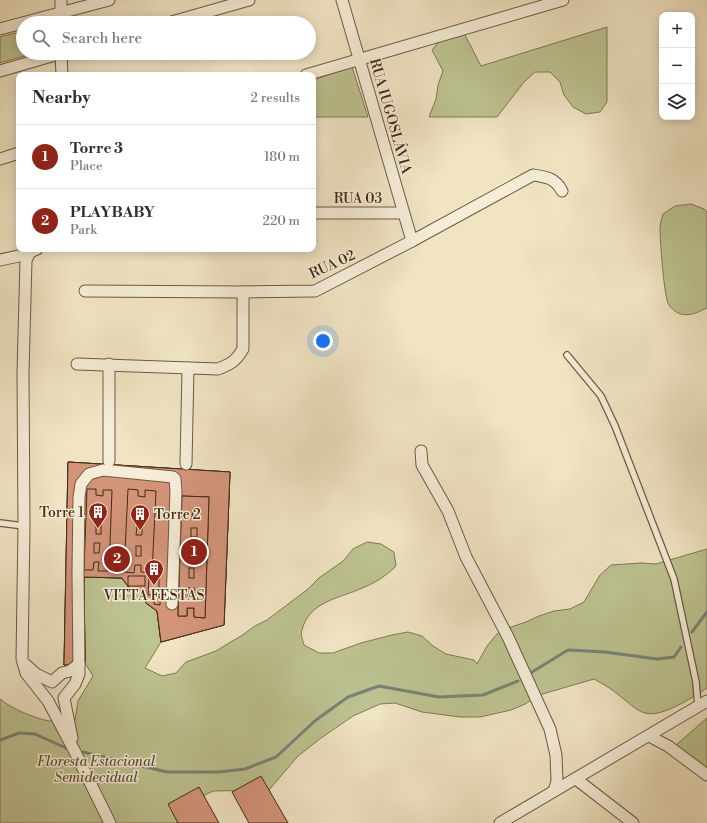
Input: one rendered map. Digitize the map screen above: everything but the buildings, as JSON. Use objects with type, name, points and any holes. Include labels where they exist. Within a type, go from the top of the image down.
[{"type":"street","points":[[62,0],[62,16]]},
{"type":"street","points":[[67,16],[109,0]]},
{"type":"street","points":[[193,16],[249,0]]},
{"type":"street","name":"RUA IUGOSLÁVIA","points":[[342,0],[412,241]]},
{"type":"street","points":[[316,72],[562,0]]},
{"type":"street","points":[[0,29],[16,26]]},
{"type":"street","points":[[0,71],[38,60]]},
{"type":"street","points":[[62,60],[62,72]]},
{"type":"street","points":[[0,159],[16,154]]},
{"type":"street","name":"RUA 02","points":[[85,291],[315,291],[412,241],[533,175],[548,177],[559,185],[562,191]]},
{"type":"street","name":"RUA 03","points":[[316,213],[403,213]]},
{"type":"street","points":[[0,260],[29,252]]},
{"type":"street","points":[[32,252],[26,260],[24,366],[22,660],[26,673],[46,700],[52,703],[59,702],[64,698],[75,684],[80,674],[78,572],[79,497],[81,484],[89,474],[103,470],[173,477],[175,479],[176,491],[172,604]]},
{"type":"street","points":[[77,364],[218,369],[230,365],[239,356],[243,349],[242,292]]},
{"type":"street","points":[[109,364],[109,461]]},
{"type":"street","points":[[186,464],[188,368]]},
{"type":"street","points":[[421,451],[422,465],[448,511],[464,552],[508,637],[550,729],[556,755],[557,781],[554,791]]},
{"type":"street","points":[[22,660],[36,674],[52,682],[59,683],[64,688],[64,698],[75,752]]},
{"type":"street","points":[[79,664],[70,671],[62,673],[45,688],[45,697],[75,752],[110,823]]},
{"type":"street","points":[[500,823],[702,704]]},
{"type":"street","points":[[649,736],[668,746],[707,774]]},
{"type":"street","points":[[576,779],[633,823]]},
{"type":"lane","points":[[567,355],[601,396],[615,426],[674,579],[702,704]]},
{"type":"lane","points":[[0,523],[24,526]]},
{"type":"green space","points":[[607,27],[607,102],[600,112],[586,114],[573,107],[564,95],[560,82],[550,72],[535,72],[524,82],[497,117],[429,117],[436,99],[438,85],[443,71],[432,50],[441,39],[464,33],[481,66]]},
{"type":"green space","points":[[16,33],[16,58],[0,63],[0,37]]},
{"type":"green space","points":[[352,67],[368,117],[316,117],[316,79]]},
{"type":"green space","points":[[691,204],[704,209],[707,212],[707,308],[697,313],[687,315],[673,310],[667,300],[665,292],[660,229],[663,214],[675,206]]},
{"type":"green space","name":"Floresta Estacional Semidecidual","points":[[367,542],[381,544],[394,552],[396,566],[388,574],[365,587],[333,599],[317,607],[311,613],[302,630],[302,638],[304,645],[319,653],[333,653],[361,643],[408,632],[422,636],[433,646],[446,654],[474,660],[477,664],[487,646],[497,634],[539,616],[554,611],[570,609],[584,602],[600,575],[611,565],[641,563],[656,564],[707,549],[707,688],[677,706],[652,714],[638,710],[614,691],[594,679],[539,695],[525,704],[511,710],[480,717],[460,717],[422,712],[395,703],[380,704],[353,716],[321,738],[298,756],[269,790],[213,791],[174,810],[180,823],[0,823],[0,699],[17,710],[43,720],[75,720],[78,701],[93,676],[85,663],[84,577],[122,578],[130,589],[145,596],[146,603],[157,611],[161,642],[145,668],[162,676],[176,673],[186,662],[216,651],[267,620],[308,589],[319,578],[343,561],[353,549]]},
{"type":"green space","points":[[707,718],[707,768],[675,746]]},
{"type":"waterway","points":[[692,632],[707,612]]},
{"type":"waterway","points":[[532,672],[568,650],[605,652],[657,659],[674,657],[681,647]]},
{"type":"waterway","points":[[83,752],[167,772],[219,772],[245,769],[276,757],[316,720],[348,697],[379,686],[439,697],[483,695],[518,681]]},
{"type":"waterway","points":[[0,740],[19,733],[35,734],[66,748]]},
{"type":"place","name":"Torre 1","points":[[98,529]]},
{"type":"place","name":"Torre 2","points":[[140,531]]},
{"type":"place","name":"Torre 3","points":[[194,552]]},
{"type":"place","name":"PLAYBABY","points":[[117,559]]},
{"type":"place","name":"VITTA FESTAS","points":[[154,586]]}]
